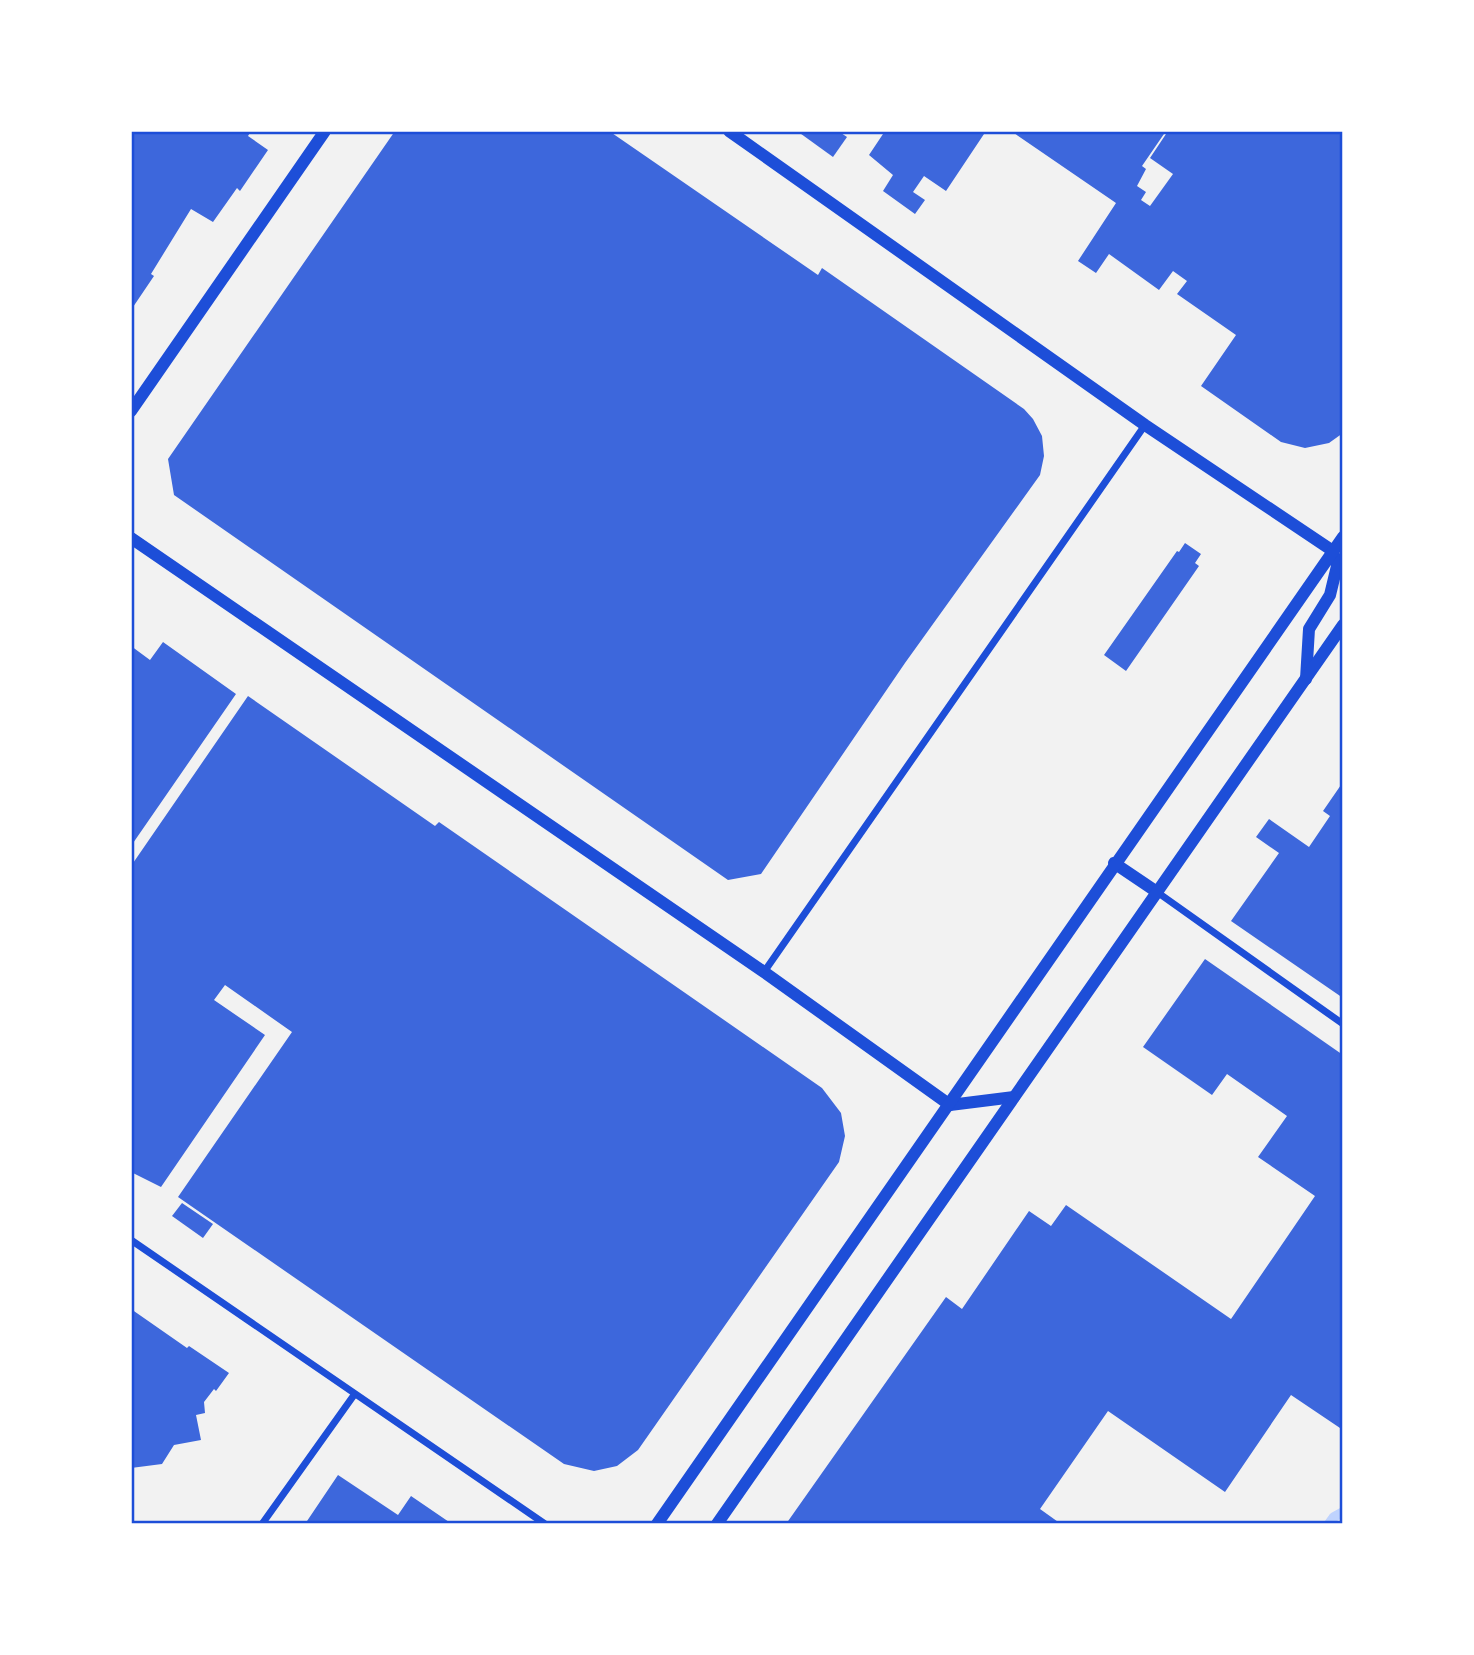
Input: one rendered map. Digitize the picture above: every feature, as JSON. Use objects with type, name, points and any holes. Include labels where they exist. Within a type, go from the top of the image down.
[{"type":"street","points":[[131,411],[325,131]]},
{"type":"street","points":[[729,131],[1145,425],[1333,551],[1337,566],[1330,595],[1309,629],[1306,679]]},
{"type":"street","points":[[764,972],[1145,425]]},
{"type":"street","points":[[657,1524],[1343,537]]},
{"type":"street","points":[[131,538],[764,972],[950,1105],[1014,1097]]},
{"type":"street","points":[[717,1524],[1343,625]]},
{"type":"street","points":[[1114,863],[1343,1024]]},
{"type":"street","points":[[131,1240],[545,1524]]},
{"type":"street","points":[[262,1524],[354,1395]]},
{"type":"building","points":[[131,131],[251,131],[248,136],[268,150],[240,191],[237,188],[213,222],[191,209],[151,274],[154,276],[131,310]]},
{"type":"building","points":[[395,131],[609,131],[818,275],[822,268],[1024,409],[1042,436],[1044,456],[1040,475],[905,663],[761,874],[728,880],[174,495],[168,459]]},
{"type":"building","points":[[797,131],[838,131],[847,137],[833,157]]},
{"type":"building","points":[[885,131],[986,131],[946,191],[924,176],[913,192],[925,200],[915,214],[883,191],[893,175],[869,155]]},
{"type":"building","points":[[1011,131],[1166,131],[1142,166],[1146,169],[1137,186],[1146,192],[1141,200],[1150,206],[1173,174],[1150,158],[1168,131],[1343,131],[1343,433],[1329,443],[1305,448],[1281,442],[1201,386],[1236,335],[1177,294],[1187,281],[1173,271],[1159,290],[1109,254],[1096,273],[1078,261],[1116,203]]},
{"type":"building","points":[[1185,543],[1201,554],[1195,563],[1199,566],[1126,671],[1104,655]]},
{"type":"building","points":[[163,642],[236,694],[131,846],[131,646],[150,660]]},
{"type":"building","points":[[248,696],[435,826],[439,822],[822,1088],[841,1113],[845,1136],[839,1162],[638,1450],[617,1466],[594,1471],[564,1464],[178,1197],[292,1032],[225,985],[214,1000],[265,1035],[161,1187],[131,1172],[131,866]]},
{"type":"building","points":[[1343,782],[1343,998],[1231,921],[1279,853],[1256,837],[1269,819],[1309,847],[1330,816],[1323,811]]},
{"type":"building","points":[[1205,959],[1343,1055],[1343,1424],[1340,1428],[1291,1395],[1225,1492],[1108,1411],[1040,1509],[1061,1524],[786,1524],[946,1297],[962,1309],[1029,1211],[1051,1226],[1066,1205],[1231,1319],[1315,1196],[1258,1157],[1287,1116],[1227,1074],[1212,1095],[1143,1047]]},
{"type":"building","points":[[182,1203],[213,1224],[203,1238],[172,1216]]},
{"type":"building","points":[[131,1309],[229,1373],[204,1402],[205,1413],[196,1415],[201,1440],[174,1445],[162,1464],[131,1468]]},
{"type":"building","points":[[338,1475],[398,1515],[411,1496],[452,1524],[305,1524]]},
{"type":"waterway","points":[[1329,1524],[1343,1512]]}]
